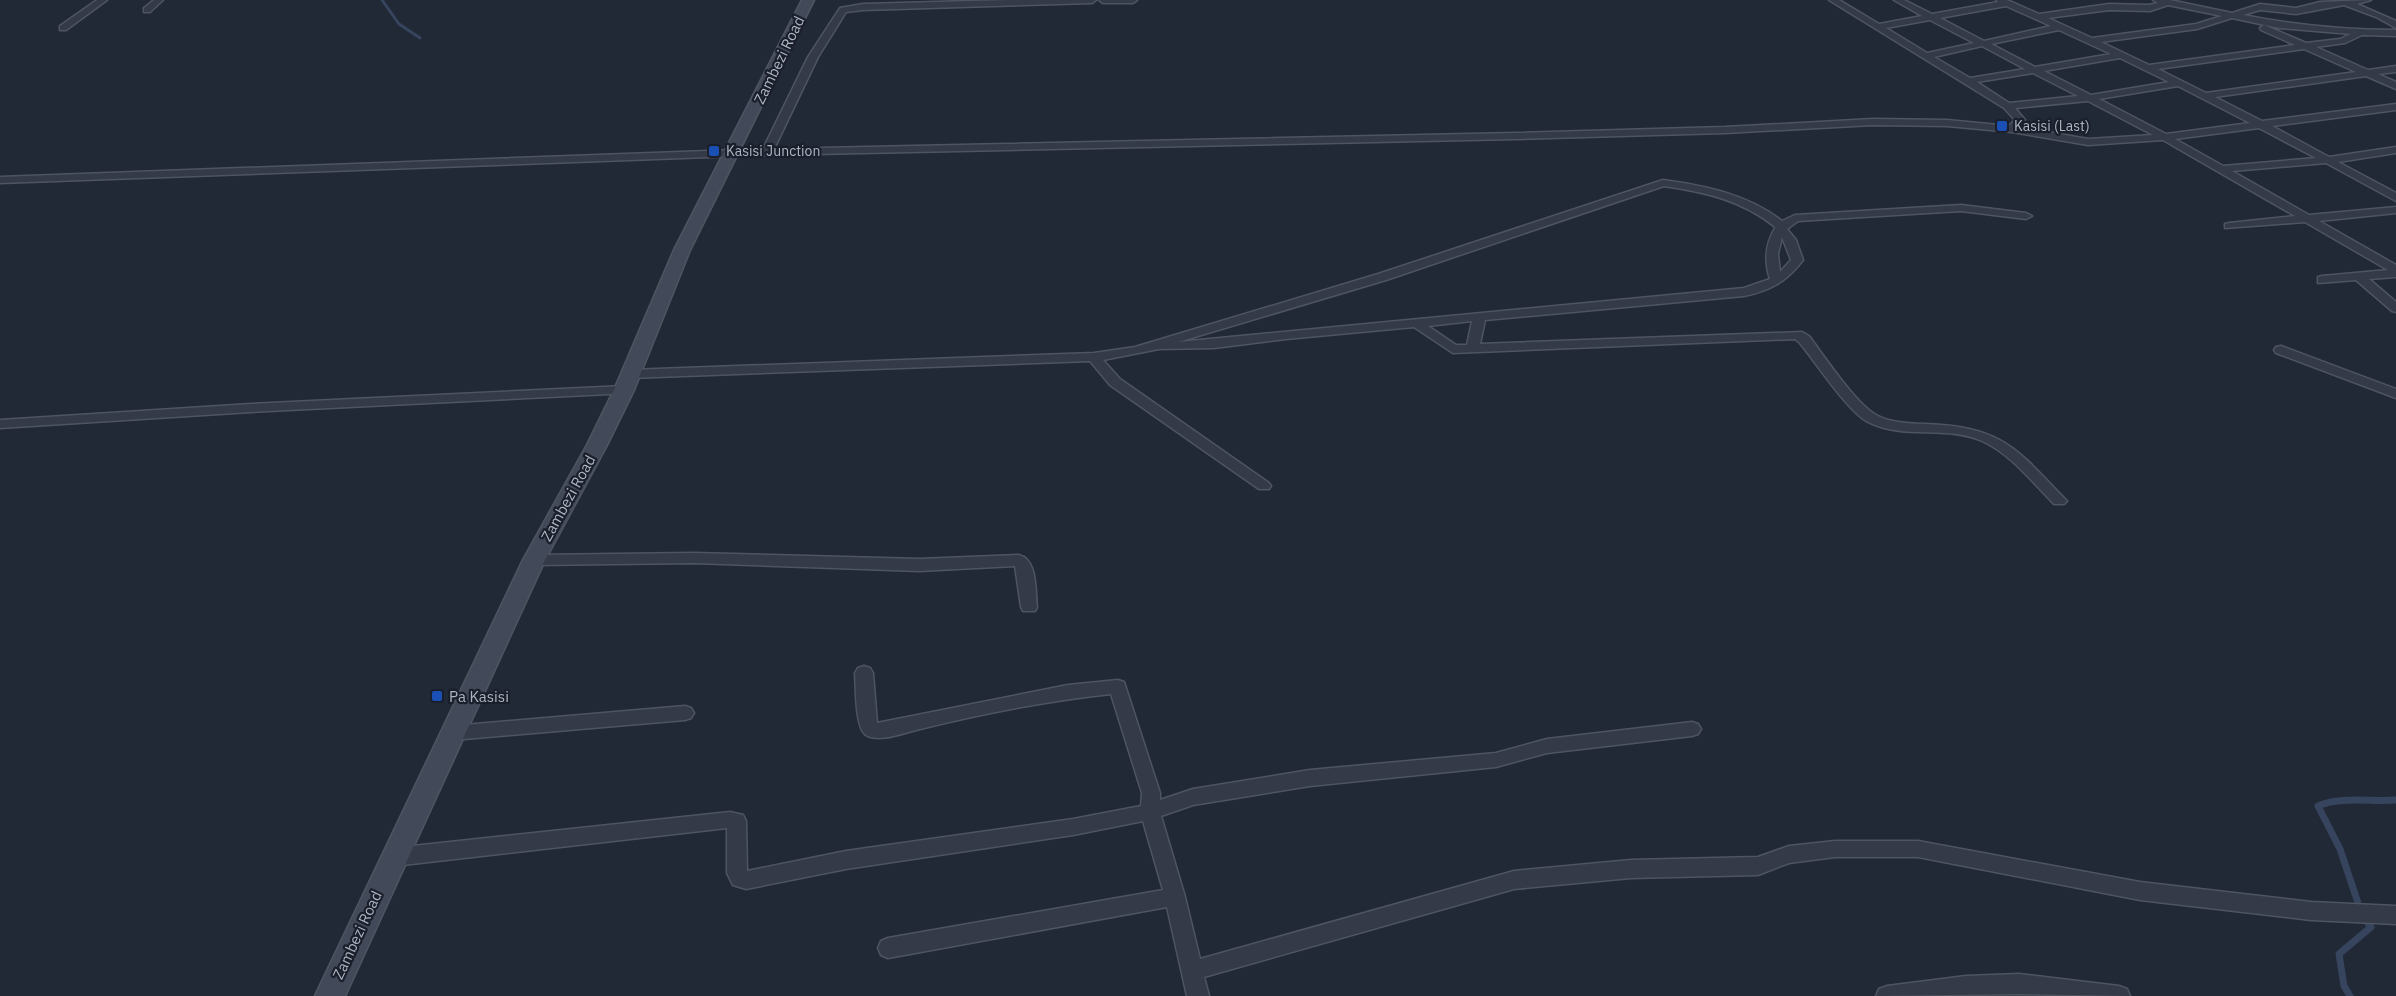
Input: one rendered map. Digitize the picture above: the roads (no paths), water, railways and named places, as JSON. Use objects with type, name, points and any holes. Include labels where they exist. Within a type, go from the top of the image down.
[{"type":"main road","name":"Zambezi Road","points":[[330,996],[534,560],[597,445],[627,382],[682,250],[808,0]]},
{"type":"street","points":[[63,28],[103,0]]},
{"type":"street","points":[[147,10],[159,0]]},
{"type":"street","points":[[767,152],[813,57],[843,10],[863,7],[1092,0]]},
{"type":"street","points":[[1103,0],[1133,0]]},
{"type":"street","points":[[1835,1],[1849,0]]},
{"type":"street","points":[[1898,0],[2165,137],[2396,272]]},
{"type":"street","points":[[2090,41],[2197,26],[2260,7],[2294,11],[2342,1],[2367,0]]},
{"type":"street","points":[[1835,1],[2007,106],[2019,118],[2012,129]]},
{"type":"street","points":[[1876,27],[1932,18],[2003,1],[2121,55],[2262,125],[2396,198]]},
{"type":"street","points":[[2039,17],[2109,7],[2150,8],[2161,1],[2243,19],[2396,87]]},
{"type":"street","points":[[2342,1],[2379,15],[2396,25]]},
{"type":"street","points":[[2243,19],[2364,33],[2396,34]]},
{"type":"street","points":[[1924,56],[2059,27]]},
{"type":"street","points":[[2148,68],[2308,46],[2345,40],[2364,33]]},
{"type":"street","points":[[1968,81],[2121,55]]},
{"type":"street","points":[[2204,96],[2396,69]]},
{"type":"street","points":[[2007,106],[2090,98],[2180,84]]},
{"type":"street","points":[[0,180],[767,152],[1515,136],[1725,130],[1873,122],[1947,123],[2012,129],[2082,142],[2165,137],[2396,107]]},
{"type":"street","points":[[2223,169],[2328,160],[2396,150]]},
{"type":"street","points":[[0,424],[627,382],[1094,357],[1160,345],[1204,345],[1289,334],[1419,325],[1577,306],[1766,289],[1787,272],[1797,260],[1794,245],[1784,227],[1752,204],[1686,186],[1663,183],[1483,245],[1160,345]]},
{"type":"street","points":[[1776,280],[1771,266],[1774,239],[1788,220],[1795,218],[1961,208],[2026,216]]},
{"type":"street","points":[[2229,226],[2396,210]]},
{"type":"street","points":[[2322,280],[2396,272]]},
{"type":"street","points":[[2358,276],[2396,308]]},
{"type":"street","points":[[1473,347],[1479,318]]},
{"type":"street","points":[[1419,325],[1453,349],[1797,335],[1804,339],[1866,415],[1883,422],[1974,433],[1991,439],[2004,447],[2059,501]]},
{"type":"street","points":[[2281,350],[2396,394]]},
{"type":"street","points":[[1094,357],[1115,382],[1264,486]]},
{"type":"street","points":[[534,560],[694,558],[919,564],[1019,560],[1024,566],[1029,607]]},
{"type":"street","points":[[864,673],[868,725],[872,730],[885,730],[951,714],[1068,692],[1118,687],[1151,793],[1150,812],[1175,897],[1194,970],[1198,996]]},
{"type":"street","points":[[453,733],[685,713]]},
{"type":"street","points":[[394,856],[730,820],[736,821],[737,825],[737,873],[740,879],[746,879],[846,860],[1073,827],[1150,812],[1193,797],[1310,778],[1496,760],[1547,746],[1692,729]]},
{"type":"street","points":[[1194,970],[1514,880],[1631,869],[1758,866],[1789,855],[1835,849],[1918,849],[2140,891],[2311,911],[2396,915]]},
{"type":"street","points":[[888,948],[1175,897]]},
{"type":"street","points":[[1887,996],[2019,984],[2119,996]]},
{"type":"waterway","points":[[382,0],[399,24],[420,38]]},
{"type":"waterway","points":[[2358,903],[2340,849],[2318,806],[2346,800],[2396,800]]},
{"type":"waterway","points":[[2350,996],[2344,986],[2339,954],[2371,927],[2367,922]]},
{"type":"place","name":"Kasisi (Last)","points":[[2002,126]]},
{"type":"place","name":"Kasisi Junction","points":[[714,151]]},
{"type":"place","name":"Pa Kasisi","points":[[437,696]]}]
